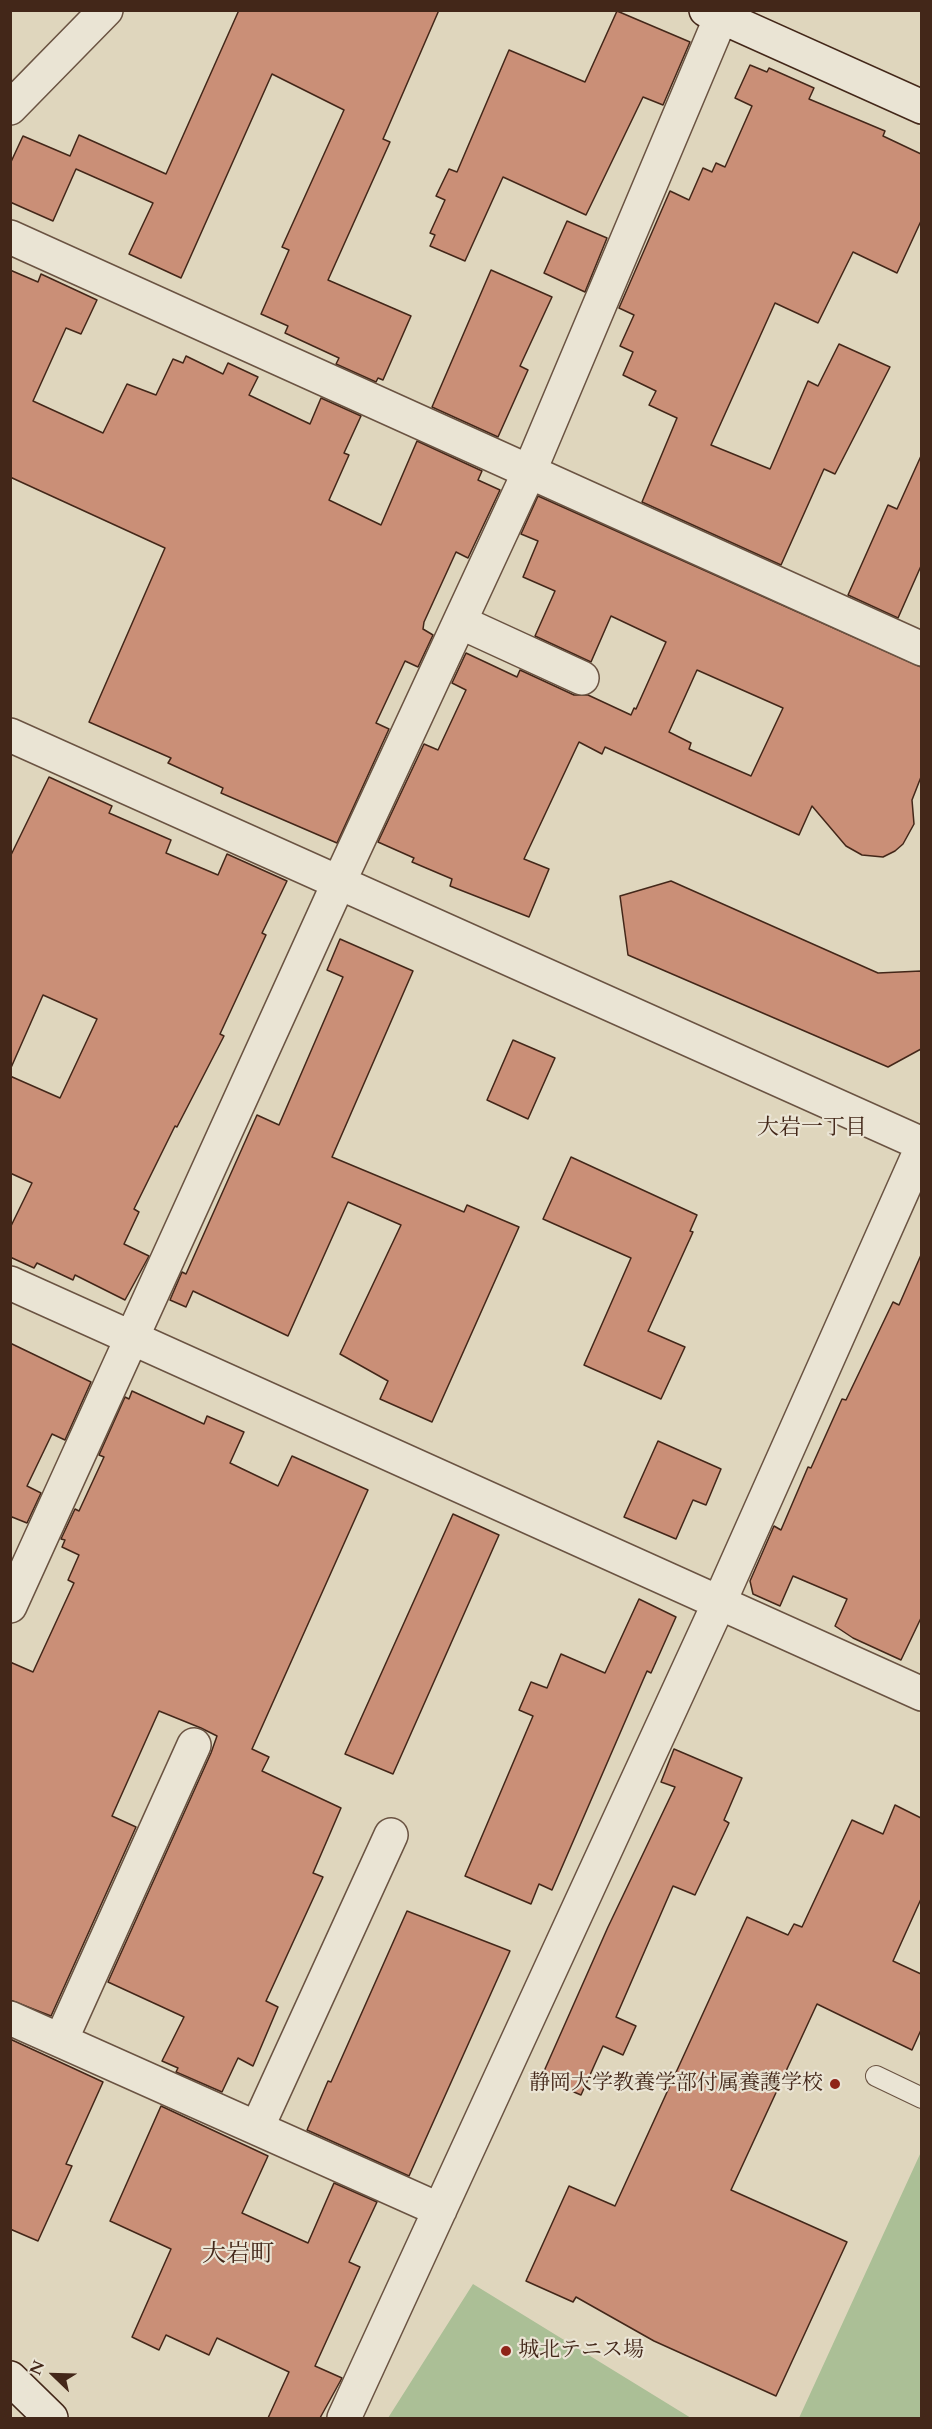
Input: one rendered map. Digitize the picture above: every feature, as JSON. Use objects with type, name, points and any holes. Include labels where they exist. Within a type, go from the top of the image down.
[{"type":"street","points":[[10,108],[106,10]]},
{"type":"street","points":[[10,1606],[339,882],[530,470],[714,14],[921,107]]},
{"type":"street","points":[[10,237],[530,470],[921,649]]},
{"type":"street","points":[[460,622],[582,678]]},
{"type":"street","points":[[10,735],[921,1146],[719,1603],[344,2418]]},
{"type":"street","points":[[10,1282],[921,1694]]},
{"type":"street","points":[[61,2040],[194,1745]]},
{"type":"street","points":[[257,2128],[391,1835]]},
{"type":"street","points":[[10,2018],[440,2210]]},
{"type":"street","points":[[10,2378],[51,2418]]},
{"type":"lane","points":[[876,2076],[921,2098]]},
{"type":"green space","points":[[921,2152],[921,2418],[799,2418]]},
{"type":"green space","name":"城北テニス場","points":[[473,2284],[691,2418],[388,2418]]},
{"type":"building","points":[[239,10],[439,10],[383,139],[390,142],[328,280],[411,316],[383,380],[378,378],[376,382],[336,364],[339,358],[285,333],[288,326],[261,314],[289,250],[282,247],[344,110],[272,74],[181,278],[129,254],[153,203],[76,169],[53,221],[10,202],[10,164],[23,136],[70,156],[79,135],[166,174]]},
{"type":"building","points":[[617,11],[690,42],[663,105],[643,97],[586,215],[503,177],[465,261],[430,246],[435,235],[430,233],[445,200],[436,196],[449,169],[457,172],[509,50],[585,82]]},
{"type":"building","points":[[750,65],[767,72],[769,68],[814,88],[809,99],[885,131],[883,136],[921,154],[921,221],[897,273],[853,252],[818,323],[775,303],[711,445],[770,469],[808,381],[818,386],[839,344],[890,367],[835,474],[824,469],[781,565],[642,502],[677,418],[649,405],[656,391],[623,375],[633,352],[620,346],[634,315],[619,308],[670,191],[689,200],[703,168],[712,172],[716,163],[725,167],[752,106],[735,98]]},
{"type":"building","points":[[567,221],[607,238],[585,292],[544,273]]},
{"type":"building","points":[[10,270],[38,282],[41,274],[97,300],[81,334],[66,328],[33,401],[103,433],[127,384],[156,395],[173,359],[183,363],[186,356],[223,374],[228,363],[258,377],[249,395],[310,424],[321,398],[361,416],[344,453],[349,455],[329,500],[381,525],[417,441],[482,471],[478,480],[500,490],[468,558],[456,552],[424,622],[423,629],[433,635],[418,667],[405,661],[376,723],[389,729],[337,843],[221,793],[223,788],[168,763],[171,758],[89,722],[165,548],[10,477]]},
{"type":"building","points":[[491,270],[552,297],[520,366],[528,370],[498,437],[432,407]]},
{"type":"building","points":[[921,456],[921,566],[898,618],[848,595],[888,505],[897,509]]},
{"type":"building","points":[[538,496],[921,667],[921,777],[912,800],[914,824],[903,844],[883,857],[862,855],[846,846],[812,806],[799,835],[605,747],[602,754],[579,742],[524,859],[549,869],[529,917],[450,886],[452,879],[412,862],[414,858],[378,842],[424,744],[438,750],[466,690],[452,683],[466,653],[517,677],[520,670],[574,695],[588,695],[631,715],[634,708],[636,709],[666,642],[611,616],[591,662],[535,636],[555,591],[523,577],[538,541],[521,534]],"holes":[[[697,670],[783,708],[751,776],[689,749],[691,743],[669,732]]]},
{"type":"building","points":[[49,777],[112,806],[109,813],[171,840],[166,853],[218,875],[227,854],[287,881],[262,933],[266,935],[220,1034],[224,1036],[177,1127],[175,1126],[134,1209],[139,1212],[124,1244],[149,1256],[125,1300],[75,1275],[73,1280],[37,1263],[34,1268],[10,1257],[10,1228],[32,1183],[10,1173],[10,1076],[60,1098],[97,1019],[43,995],[10,1070],[10,857]]},
{"type":"building","points":[[671,881],[878,973],[921,971],[921,1049],[888,1067],[628,955],[620,896]]},
{"type":"building","points":[[340,939],[413,971],[332,1157],[464,1212],[467,1205],[519,1227],[432,1422],[380,1399],[388,1381],[340,1354],[401,1225],[348,1202],[288,1336],[193,1291],[186,1307],[170,1300],[182,1272],[186,1274],[257,1115],[279,1125],[343,977],[327,970]]},
{"type":"building","points":[[513,1040],[555,1058],[528,1119],[487,1100]]},
{"type":"building","points":[[571,1157],[697,1215],[690,1231],[693,1232],[648,1331],[685,1347],[661,1399],[584,1365],[631,1258],[543,1219]]},
{"type":"building","points":[[921,1255],[921,1618],[901,1660],[853,1638],[835,1626],[847,1599],[793,1576],[780,1606],[753,1594],[750,1581],[774,1526],[781,1530],[808,1467],[811,1468],[842,1399],[846,1400],[893,1302],[899,1305]]},
{"type":"building","points":[[10,1343],[91,1382],[65,1440],[52,1434],[27,1486],[41,1493],[27,1523],[12,1517],[10,1520]]},
{"type":"building","points":[[132,1391],[204,1424],[207,1416],[244,1432],[230,1463],[278,1486],[292,1456],[368,1490],[252,1749],[269,1757],[262,1771],[341,1808],[313,1873],[323,1877],[266,2001],[278,2007],[253,2066],[238,2058],[222,2092],[176,2072],[178,2068],[162,2061],[184,2017],[108,1982],[211,1753],[217,1736],[201,1728],[159,1711],[112,1816],[136,1827],[51,2016],[10,2000],[10,1662],[33,1672],[74,1583],[68,1580],[79,1555],[62,1547],[65,1540],[61,1539],[75,1509],[79,1511],[104,1457],[99,1455],[125,1397],[129,1399]]},
{"type":"building","points":[[658,1441],[721,1469],[706,1505],[693,1500],[676,1539],[624,1517]]},
{"type":"building","points":[[453,1514],[499,1535],[393,1774],[345,1754]]},
{"type":"building","points":[[639,1599],[676,1617],[651,1673],[647,1671],[552,1890],[539,1884],[531,1904],[465,1876],[533,1716],[519,1710],[531,1682],[547,1688],[561,1654],[605,1673]]},
{"type":"building","points":[[674,1749],[742,1778],[724,1820],[729,1823],[695,1895],[673,1886],[616,2017],[636,2026],[623,2055],[603,2046],[581,2095],[541,2078],[608,1927],[675,1787],[661,1782]]},
{"type":"building","points":[[895,1805],[921,1818],[921,1899],[893,1961],[921,1974],[921,2030],[912,2050],[817,2004],[731,2190],[847,2242],[776,2396],[654,2341],[576,2297],[573,2302],[526,2281],[569,2186],[615,2206],[747,1917],[788,1935],[794,1924],[802,1927],[852,1820],[883,1834]]},
{"type":"building","points":[[407,1911],[510,1951],[409,2176],[307,2130],[328,2081],[331,2082]]},
{"type":"building","points":[[10,2039],[103,2082],[66,2164],[72,2166],[38,2241],[10,2229]]},
{"type":"building","points":[[161,2106],[268,2156],[242,2213],[308,2243],[334,2183],[377,2202],[349,2262],[360,2267],[315,2366],[342,2378],[320,2418],[268,2418],[289,2372],[217,2338],[209,2355],[166,2335],[159,2350],[132,2337],[171,2249],[110,2221]]},
{"type":"place","name":"静岡大学教養学部付属養護学校","points":[[835,2084]]},
{"type":"place","name":"城北テニス場","points":[[506,2351]]},
{"type":"district","name":"大岩一丁目","points":[[812,1129]]},
{"type":"district","name":"大岩町","points":[[238,2255]]}]
